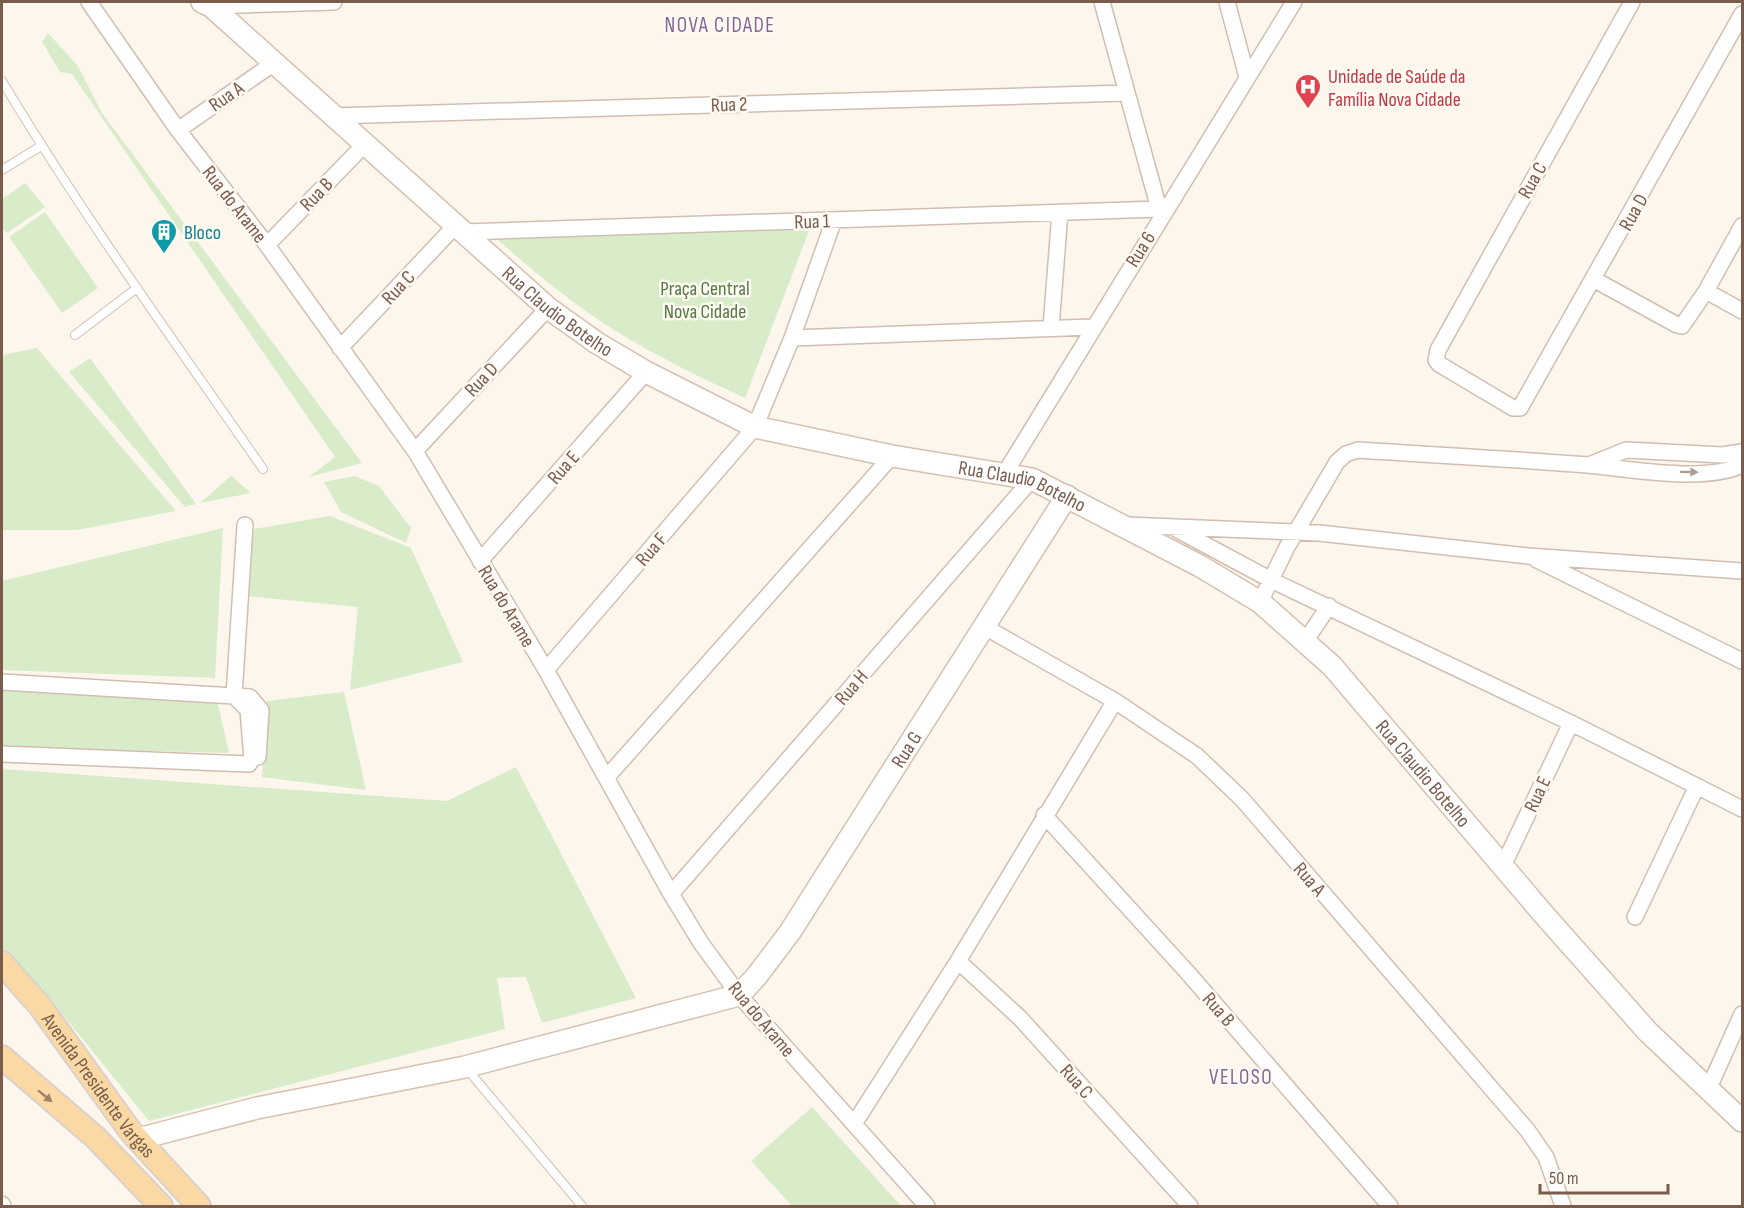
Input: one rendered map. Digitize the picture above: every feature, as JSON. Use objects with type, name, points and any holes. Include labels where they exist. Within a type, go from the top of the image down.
[{"type":"main road","name":"Avenida Presidente Vargas","points":[[2,963],[40,1006],[138,1139],[199,1206]]},
{"type":"main road","points":[[2,993],[16,987],[40,1006]]},
{"type":"main road","name":"Avenida Presidente Vargas","points":[[2,1057],[96,1138],[160,1206]]},
{"type":"street","name":"Rua do Arame","points":[[89,2],[178,130],[267,245],[415,451],[546,670],[670,894],[739,995],[927,1206]]},
{"type":"street","points":[[206,4],[334,2]]},
{"type":"street","name":"Rua 6","points":[[1005,473],[1160,213],[1102,2]]},
{"type":"street","points":[[1227,2],[1247,77]]},
{"type":"street","points":[[1160,213],[1294,2]]},
{"type":"street","name":"Rua C","points":[[1520,408],[1513,408],[1439,364],[1436,360],[1438,350],[1632,2]]},
{"type":"street","name":"Rua Claudio Botelho","points":[[206,4],[366,143],[548,308],[597,343],[646,372],[755,427],[892,456],[1032,479],[1122,525],[1260,602],[1306,640],[1332,666],[1648,1032],[1743,1121]]},
{"type":"street","name":"Rua D","points":[[1520,408],[1595,280],[1743,14]]},
{"type":"street","name":"Rua A","points":[[178,130],[274,63]]},
{"type":"street","name":"Rua 2","points":[[333,116],[1126,93]]},
{"type":"street","name":"Rua B","points":[[267,245],[366,143]]},
{"type":"street","points":[[1051,328],[1060,213]]},
{"type":"street","name":"Rua 1","points":[[460,229],[1060,213],[1160,213]]},
{"type":"street","name":"Rua F","points":[[546,670],[755,427],[792,339],[834,220]]},
{"type":"street","points":[[1595,280],[1677,326],[1682,326],[1707,291],[1743,226]]},
{"type":"street","name":"Rua C","points":[[340,348],[460,229]]},
{"type":"street","points":[[1707,291],[1743,310]]},
{"type":"street","name":"Rua D","points":[[415,451],[548,308]]},
{"type":"street","points":[[792,339],[1092,327]]},
{"type":"street","name":"Rua E","points":[[480,561],[646,372]]},
{"type":"street","points":[[1260,602],[1296,531],[1337,462],[1346,454],[1358,450],[1589,465],[1634,471],[1724,472],[1740,457],[1743,438]]},
{"type":"street","points":[[1589,465],[1626,450],[1740,457]]},
{"type":"street","points":[[607,777],[892,456]]},
{"type":"street","name":"Rua H","points":[[670,894],[1032,479]]},
{"type":"street","name":"Rua G","points":[[739,995],[756,977],[790,932],[1066,496]]},
{"type":"street","points":[[234,696],[245,525]]},
{"type":"street","points":[[1122,525],[1176,529],[1296,531],[1528,556],[1743,571]]},
{"type":"street","points":[[1176,529],[1271,580],[1571,723],[1743,809]]},
{"type":"street","points":[[1528,556],[1743,661]]},
{"type":"street","points":[[1306,640],[1329,606]]},
{"type":"street","name":"Rua A","points":[[983,626],[1115,701],[1197,756],[1242,799],[1528,1131],[1546,1157],[1563,1206]]},
{"type":"street","points":[[2,682],[234,696],[248,710],[250,752],[249,764],[2,754]]},
{"type":"street","points":[[854,1124],[958,961],[1044,815],[1115,701]]},
{"type":"street","name":"Rua E","points":[[1503,866],[1571,723]]},
{"type":"street","points":[[1635,917],[1696,786]]},
{"type":"street","name":"Rua B","points":[[1044,815],[1188,972],[1390,1206]]},
{"type":"street","name":"Rua C","points":[[958,961],[1020,1018],[1190,1206]]},
{"type":"street","points":[[138,1139],[257,1108],[465,1067],[739,995]]},
{"type":"street","points":[[1708,1090],[1743,1014]]},
{"type":"lane","points":[[2,81],[41,146],[136,288],[263,469]]},
{"type":"lane","points":[[2,170],[41,146]]},
{"type":"lane","points":[[75,335],[136,288]]},
{"type":"lane","points":[[465,1067],[582,1206]]},
{"type":"green space","points":[[48,33],[78,66],[102,113],[362,463],[309,477],[335,457],[72,74],[60,72],[42,42]]},
{"type":"green space","points":[[25,183],[45,207],[7,233],[2,229],[2,199]]},
{"type":"green space","points":[[45,212],[98,288],[62,313],[9,237]]},
{"type":"green space","name":"Praça Central Nova Cidade","points":[[810,228],[745,398],[672,363],[625,337],[559,291],[492,235]]},
{"type":"green space","points":[[37,348],[176,511],[77,530],[2,530],[2,355]]},
{"type":"green space","points":[[90,358],[196,504],[185,507],[69,372]]},
{"type":"green space","points":[[231,476],[251,493],[200,503]]},
{"type":"green space","points":[[355,476],[379,486],[411,528],[406,543],[341,512],[324,482]]},
{"type":"green space","points":[[330,516],[411,548],[463,662],[350,690],[358,607],[246,596],[254,529]]},
{"type":"green space","points":[[223,528],[215,678],[2,670],[2,581]]},
{"type":"green space","points":[[2,691],[217,700],[229,753],[2,747]]},
{"type":"green space","points":[[344,692],[366,790],[262,777],[267,701]]},
{"type":"green space","points":[[516,767],[636,998],[542,1023],[526,977],[497,978],[505,1029],[149,1121],[63,1015],[2,949],[2,769],[447,801]]},
{"type":"green space","points":[[812,1107],[901,1206],[792,1206],[751,1161]]},
{"type":"place","name":"Unidade de Saúde da Família Nova Cidade","points":[[1308,110]]},
{"type":"place","name":"Bloco","points":[[164,255]]},
{"type":"district","name":"NOVA CIDADE","points":[[720,25]]},
{"type":"district","name":"VELOSO","points":[[1241,1077]]}]
